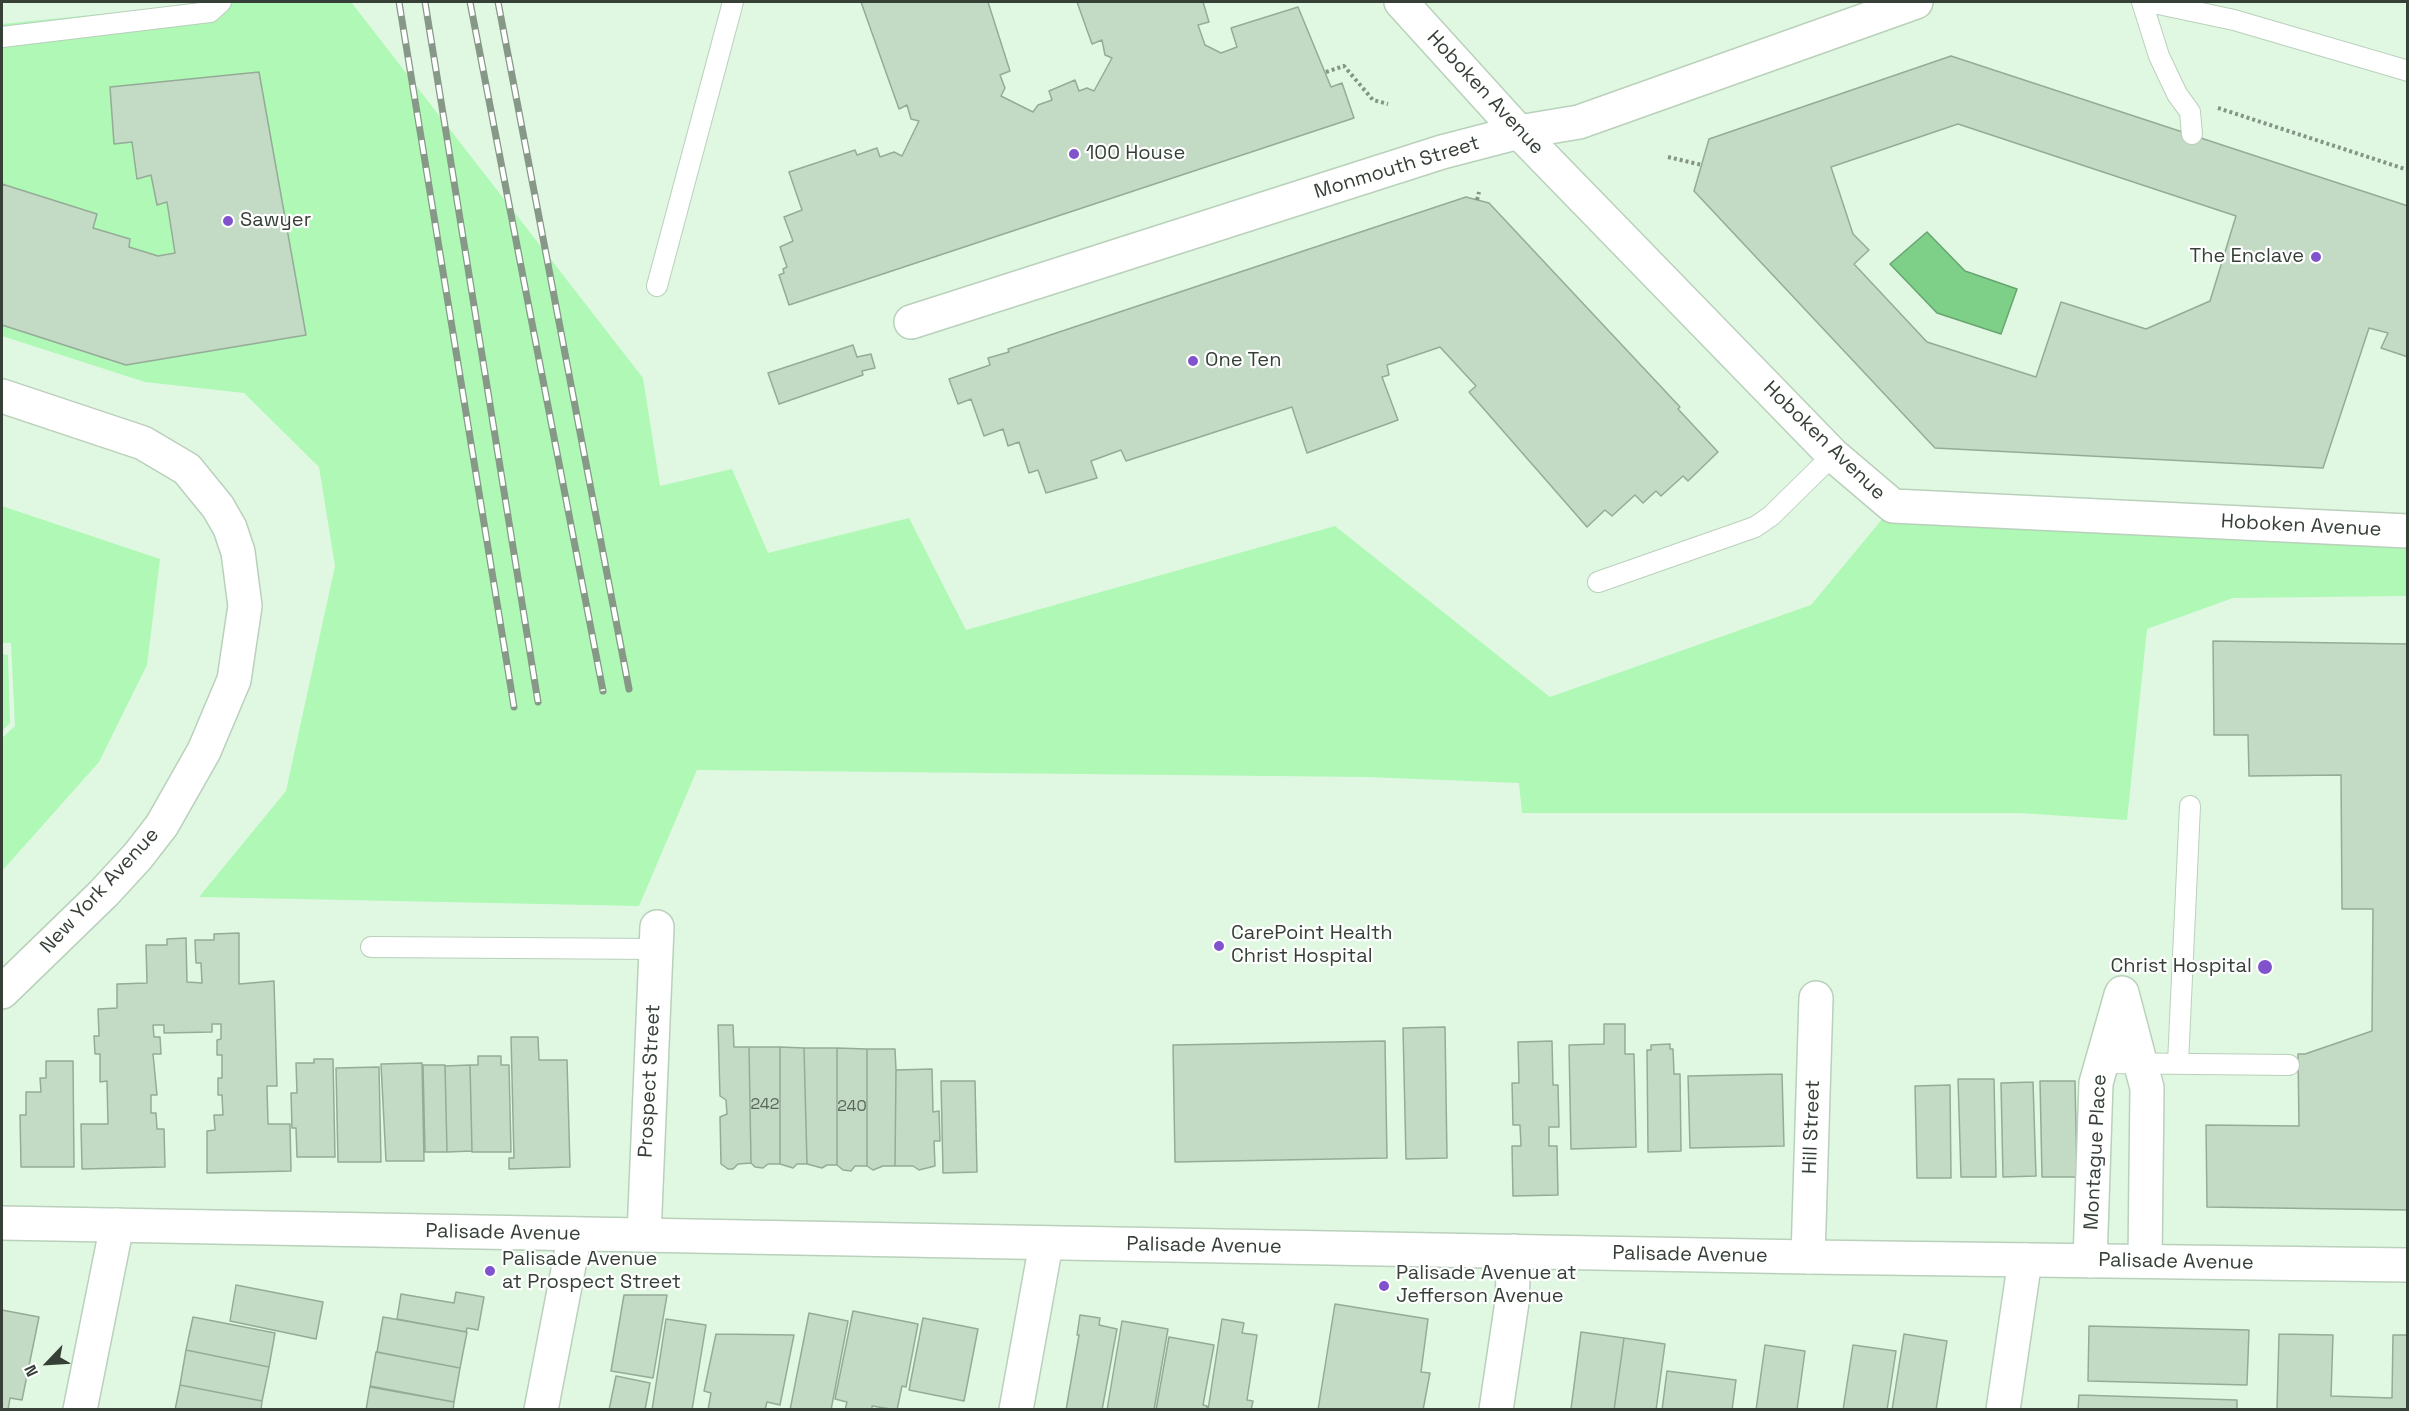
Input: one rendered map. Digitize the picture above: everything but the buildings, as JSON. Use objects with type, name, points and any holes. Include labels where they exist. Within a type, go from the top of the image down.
[{"type":"street","name":"Hoboken Avenue","points":[[1401,2],[1519,132],[1833,455],[1893,506],[2408,531]]},
{"type":"street","name":"Monmouth Street","points":[[910,322],[1442,152],[1519,132],[1580,122],[1916,2]]},
{"type":"street","name":"New York Avenue","points":[[2,396],[143,442],[187,469],[218,507],[230,528],[238,552],[245,606],[234,681],[204,751],[162,825],[138,856],[104,893],[2,992]]},
{"type":"street","name":"Prospect Street","points":[[644,1235],[657,938]]},
{"type":"street","name":"Montague Place","points":[[2091,1261],[2097,1083],[2122,993],[2147,1088],[2145,1261]]},
{"type":"street","name":"Hill Street","points":[[1808,1257],[1816,998]]},
{"type":"street","name":"Palisade Avenue","points":[[2,1223],[1808,1257],[2408,1264]]},
{"type":"street","points":[[80,1410],[117,1225]]},
{"type":"street","points":[[541,1410],[575,1234]]},
{"type":"street","points":[[1016,1410],[1046,1244]]},
{"type":"street","points":[[1496,1410],[1512,1302],[1514,1251]]},
{"type":"street","points":[[2003,1410],[2025,1260]]},
{"type":"lane","points":[[2,37],[210,12],[221,2]]},
{"type":"lane","points":[[657,286],[733,2]]},
{"type":"lane","points":[[2142,2],[2159,56],[2177,94],[2190,112],[2192,134]]},
{"type":"lane","points":[[2149,2],[2234,20],[2408,71]]},
{"type":"lane","points":[[1598,582],[1755,526],[1771,516],[1833,455]]},
{"type":"lane","points":[[2178,1063],[2190,806]]},
{"type":"lane","points":[[371,947],[657,938]]},
{"type":"lane","points":[[2102,1063],[2289,1065]]},
{"type":"path","points":[[1326,72],[1344,66],[1373,100],[1388,104]]},
{"type":"path","points":[[2177,94],[2408,170]]},
{"type":"path","points":[[1668,157],[1701,165]]},
{"type":"path","points":[[1477,200],[1479,192]]},
{"type":"shaded area","points":[[219,2],[351,2],[643,378],[660,486],[732,469],[768,553],[909,518],[966,630],[1335,526],[1550,697],[1811,605],[1893,506],[2407,533],[2407,596],[2233,598],[2147,629],[2127,820],[2019,813],[1522,813],[1519,783],[1366,777],[697,770],[639,906],[199,897],[286,791],[335,566],[319,467],[244,393],[145,382],[2,336],[2,24]]},
{"type":"shaded area","points":[[1927,232],[1965,271],[2017,289],[2001,334],[1937,313],[1890,264]]},
{"type":"shaded area","points":[[2,506],[160,559],[147,665],[99,762],[2,871],[2,738],[15,726],[11,643],[2,643]]},
{"type":"shaded area","points":[[2,654],[8,655],[10,723],[2,731]]},
{"type":"railway","points":[[399,2],[514,707]]},
{"type":"railway","points":[[425,2],[538,702]]},
{"type":"railway","points":[[470,2],[603,691]]},
{"type":"railway","points":[[498,2],[629,689]]},
{"type":"place","name":"100 House","points":[[1074,154]]},
{"type":"place","name":"Sawyer","points":[[228,221]]},
{"type":"place","name":"The Enclave","points":[[2316,257]]},
{"type":"place","name":"One Ten","points":[[1193,361]]},
{"type":"place","name":"CarePoint Health Christ Hospital","points":[[1219,946]]},
{"type":"place","name":"Christ Hospital","points":[[2265,967]]},
{"type":"place","name":"Palisade Avenue at Prospect Street","points":[[490,1271]]},
{"type":"place","name":"Palisade Avenue at Jefferson Avenue","points":[[1384,1286]]}]
